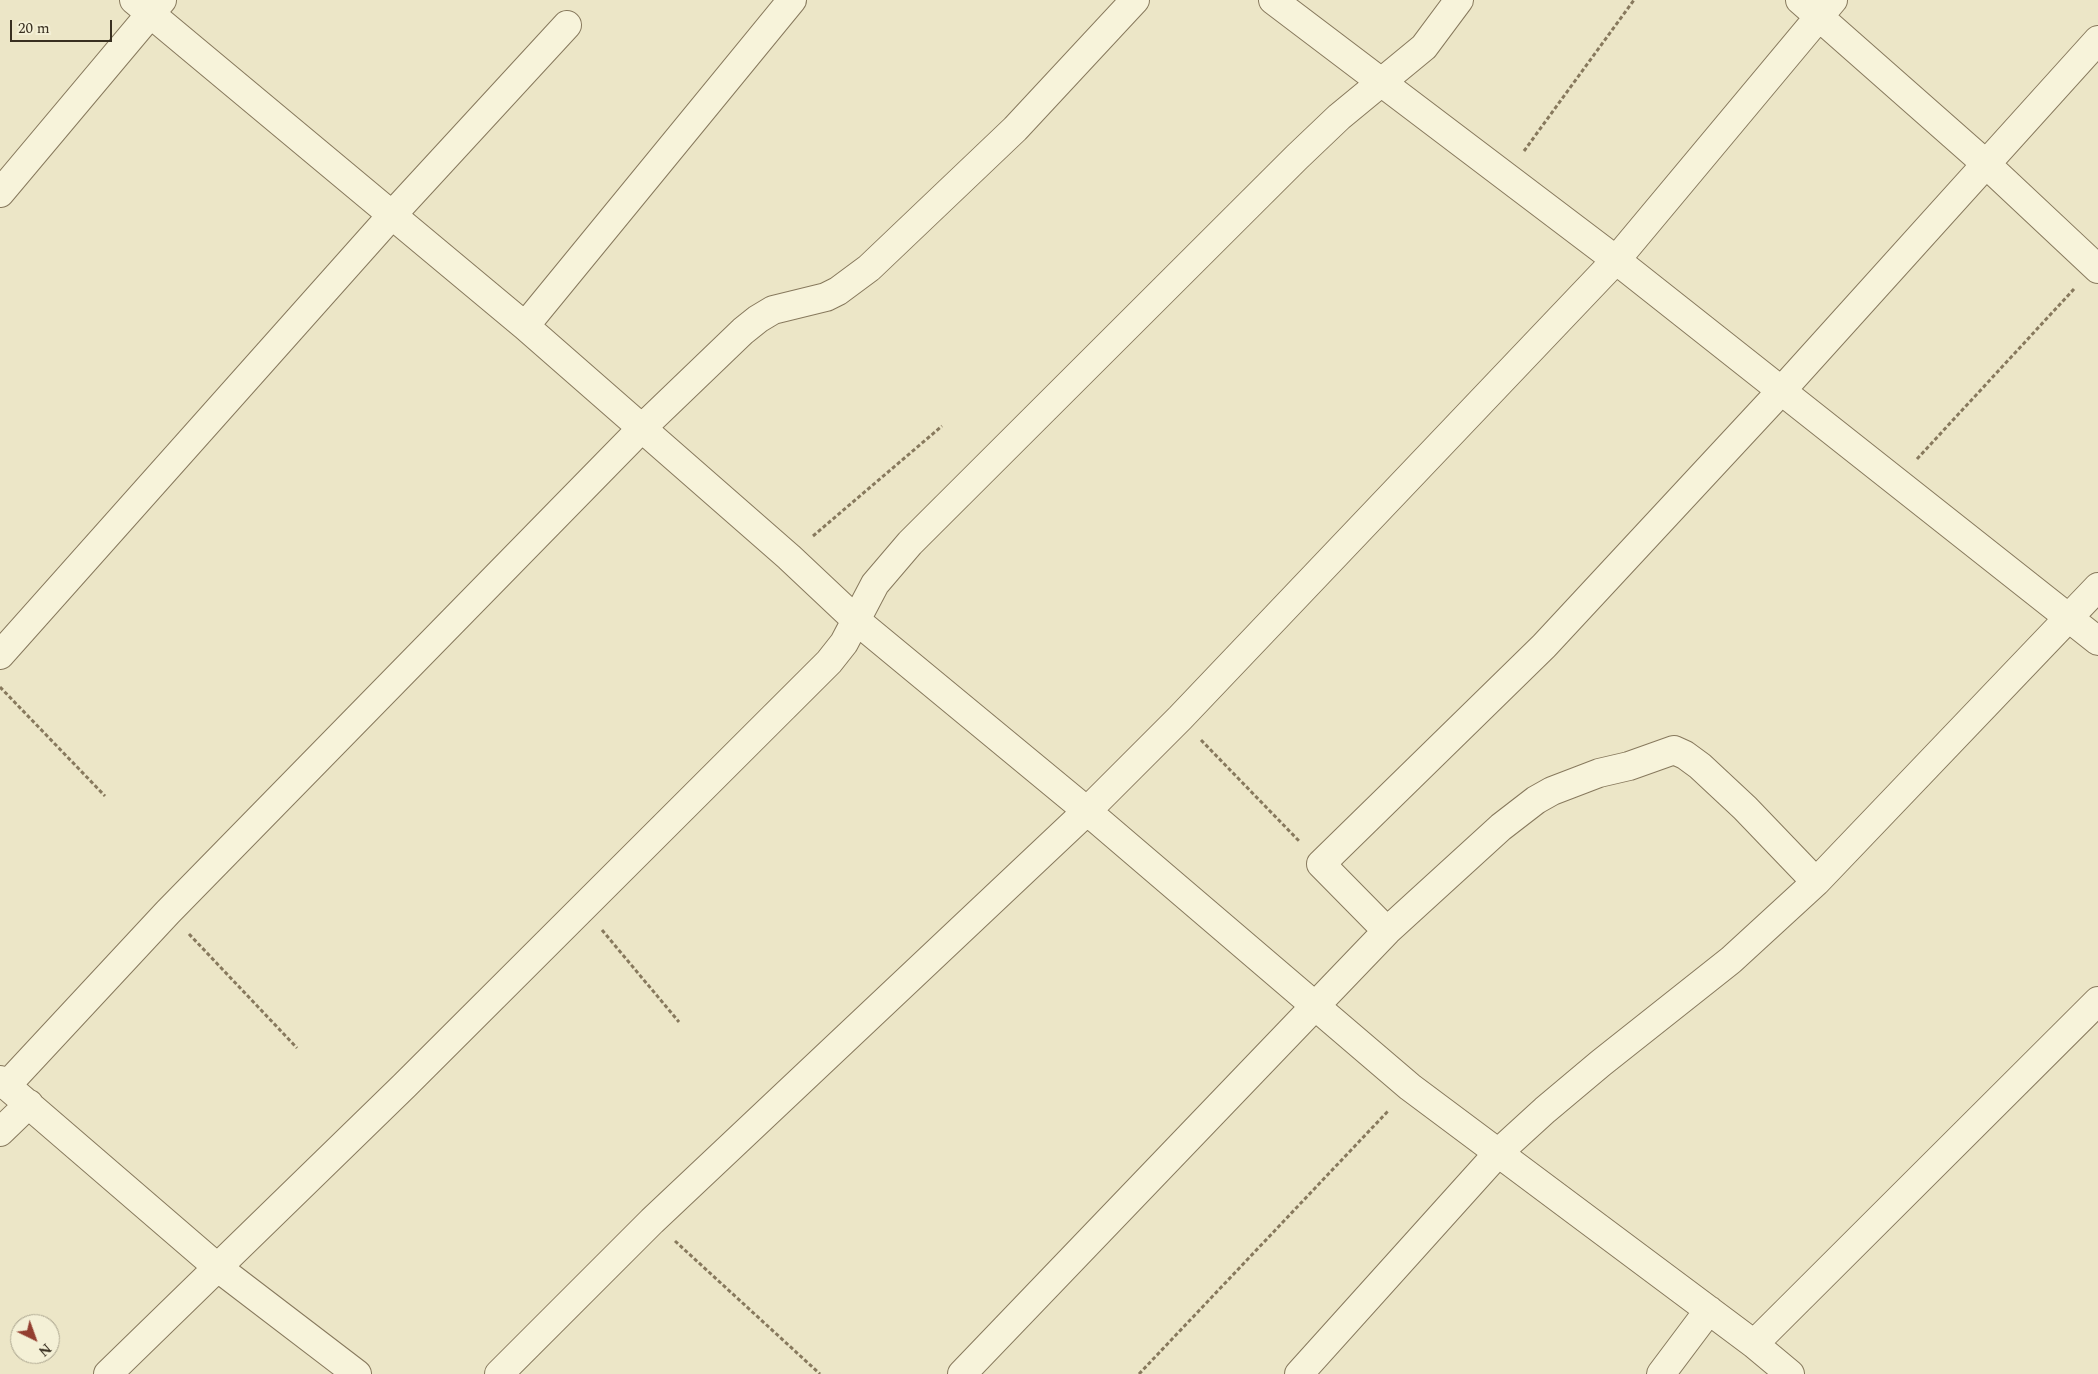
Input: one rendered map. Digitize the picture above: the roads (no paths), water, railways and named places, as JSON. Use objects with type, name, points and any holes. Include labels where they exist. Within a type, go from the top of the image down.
[{"type":"street","points":[[525,326],[792,0]]},
{"type":"street","points":[[357,1374],[217,1267],[3,1083],[642,428],[743,331],[773,310],[838,291],[869,268],[1015,129],[1135,0]]},
{"type":"street","points":[[1272,0],[1616,260],[2098,641]]},
{"type":"street","points":[[108,1374],[404,1086],[829,662],[844,643],[857,621],[864,603],[875,584],[910,543],[1297,156],[1339,117],[1424,47],[1458,0]]},
{"type":"street","points":[[0,193],[149,4],[392,215],[525,326],[789,557],[857,621],[1087,811],[1410,1087],[1710,1310],[1790,1374]]},
{"type":"street","points":[[499,1374],[652,1221],[1087,811],[1180,718],[1616,260],[1817,5],[2097,268]]},
{"type":"street","points":[[0,655],[392,215],[567,25]]},
{"type":"street","points":[[1387,931],[1321,864],[1544,646],[1782,390],[2098,40]]},
{"type":"street","points":[[1299,1374],[1499,1152],[1601,1063],[1731,960],[1816,882],[2098,587]]},
{"type":"street","points":[[962,1374],[1387,931],[1500,827],[1536,800],[1552,791],[1599,773],[1630,766],[1674,750],[1685,755],[1700,766],[1745,808],[1816,882]]},
{"type":"street","points":[[1754,1344],[2098,1001]]},
{"type":"street","points":[[0,1132],[29,1104]]},
{"type":"street","points":[[1661,1374],[1710,1310]]}]
